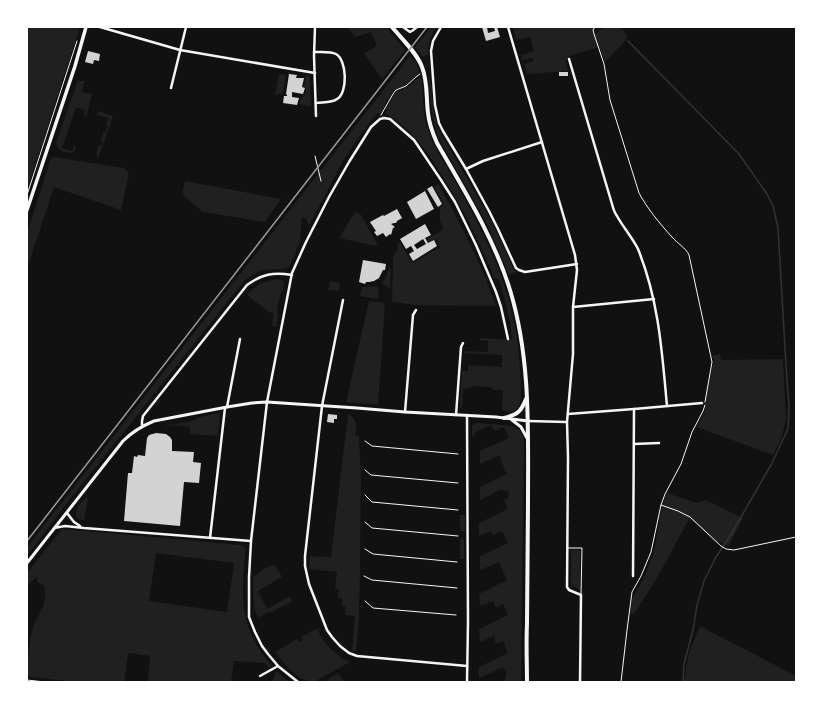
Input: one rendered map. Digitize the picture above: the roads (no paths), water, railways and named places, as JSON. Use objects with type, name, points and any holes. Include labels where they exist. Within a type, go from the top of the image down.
[{"type":"main road","points":[[27,210],[86,27]]},
{"type":"main road","points":[[392,27],[420,62],[424,74],[428,113],[432,132],[486,231],[510,288],[519,324],[526,371],[528,421],[527,682]]},
{"type":"main road","points":[[504,418],[514,415],[520,411],[527,397]]},
{"type":"street","points":[[100,27],[180,50],[315,73]]},
{"type":"street","points":[[171,88],[186,27]]},
{"type":"street","points":[[315,27],[314,52],[316,116]]},
{"type":"street","points":[[403,27],[410,32],[417,27]]},
{"type":"street","points":[[440,27],[433,41],[431,56],[435,105],[440,123],[443,132],[466,169],[518,270],[525,272],[577,264]]},
{"type":"street","points":[[508,27],[577,264],[573,307],[573,354],[567,422],[567,588],[581,595],[580,682]]},
{"type":"street","points":[[314,52],[334,53],[338,55],[342,62],[345,83],[340,97],[337,100],[332,102],[316,102]]},
{"type":"street","points":[[569,59],[616,216],[632,238],[637,248],[647,274],[654,299],[660,336],[666,406]]},
{"type":"street","points":[[298,682],[278,666],[262,646],[250,617],[248,577],[267,402],[292,275],[329,197],[371,127],[380,119],[390,119],[414,140],[455,202],[476,245],[496,292],[508,339]]},
{"type":"street","points":[[466,169],[492,158],[542,142]]},
{"type":"street","points":[[142,426],[143,416],[247,285],[255,279],[272,273],[292,275]]},
{"type":"street","points":[[573,307],[654,299]]},
{"type":"street","points":[[343,300],[322,406],[304,556],[308,584],[327,630],[340,646],[349,653],[357,656],[467,666]]},
{"type":"street","points":[[405,412],[413,315],[416,310]]},
{"type":"street","points":[[210,538],[226,408],[240,338]]},
{"type":"street","points":[[456,415],[461,347],[463,343]]},
{"type":"street","points":[[27,563],[123,441],[142,426],[159,420],[252,403],[267,402],[467,415],[528,421],[567,422]]},
{"type":"street","points":[[568,414],[702,403]]},
{"type":"street","points":[[633,576],[634,409]]},
{"type":"street","points":[[467,415],[467,682]]},
{"type":"street","points":[[510,419],[521,427],[528,440]]},
{"type":"street","points":[[634,444],[659,443]]},
{"type":"street","points":[[67,513],[78,526],[84,528]]},
{"type":"street","points":[[54,528],[65,526],[251,541]]},
{"type":"street","points":[[260,676],[278,666]]},
{"type":"lane","points":[[365,441],[372,446],[458,454]]},
{"type":"lane","points":[[365,470],[371,475],[458,483]]},
{"type":"lane","points":[[365,495],[372,502],[458,510]]},
{"type":"lane","points":[[365,522],[372,528],[458,536]]},
{"type":"lane","points":[[366,548],[372,554],[458,562]]},
{"type":"lane","points":[[568,548],[582,548],[581,595]]},
{"type":"lane","points":[[364,576],[372,580],[457,588]]},
{"type":"lane","points":[[365,601],[373,608],[456,615]]},
{"type":"lane","points":[[27,680],[46,682]]},
{"type":"waterway","points":[[628,41],[739,154],[767,194],[773,206],[778,228],[789,407],[788,429],[771,465],[730,536],[716,557],[704,581],[684,664],[683,682]]},
{"type":"railway","points":[[27,541],[427,27]]}]
